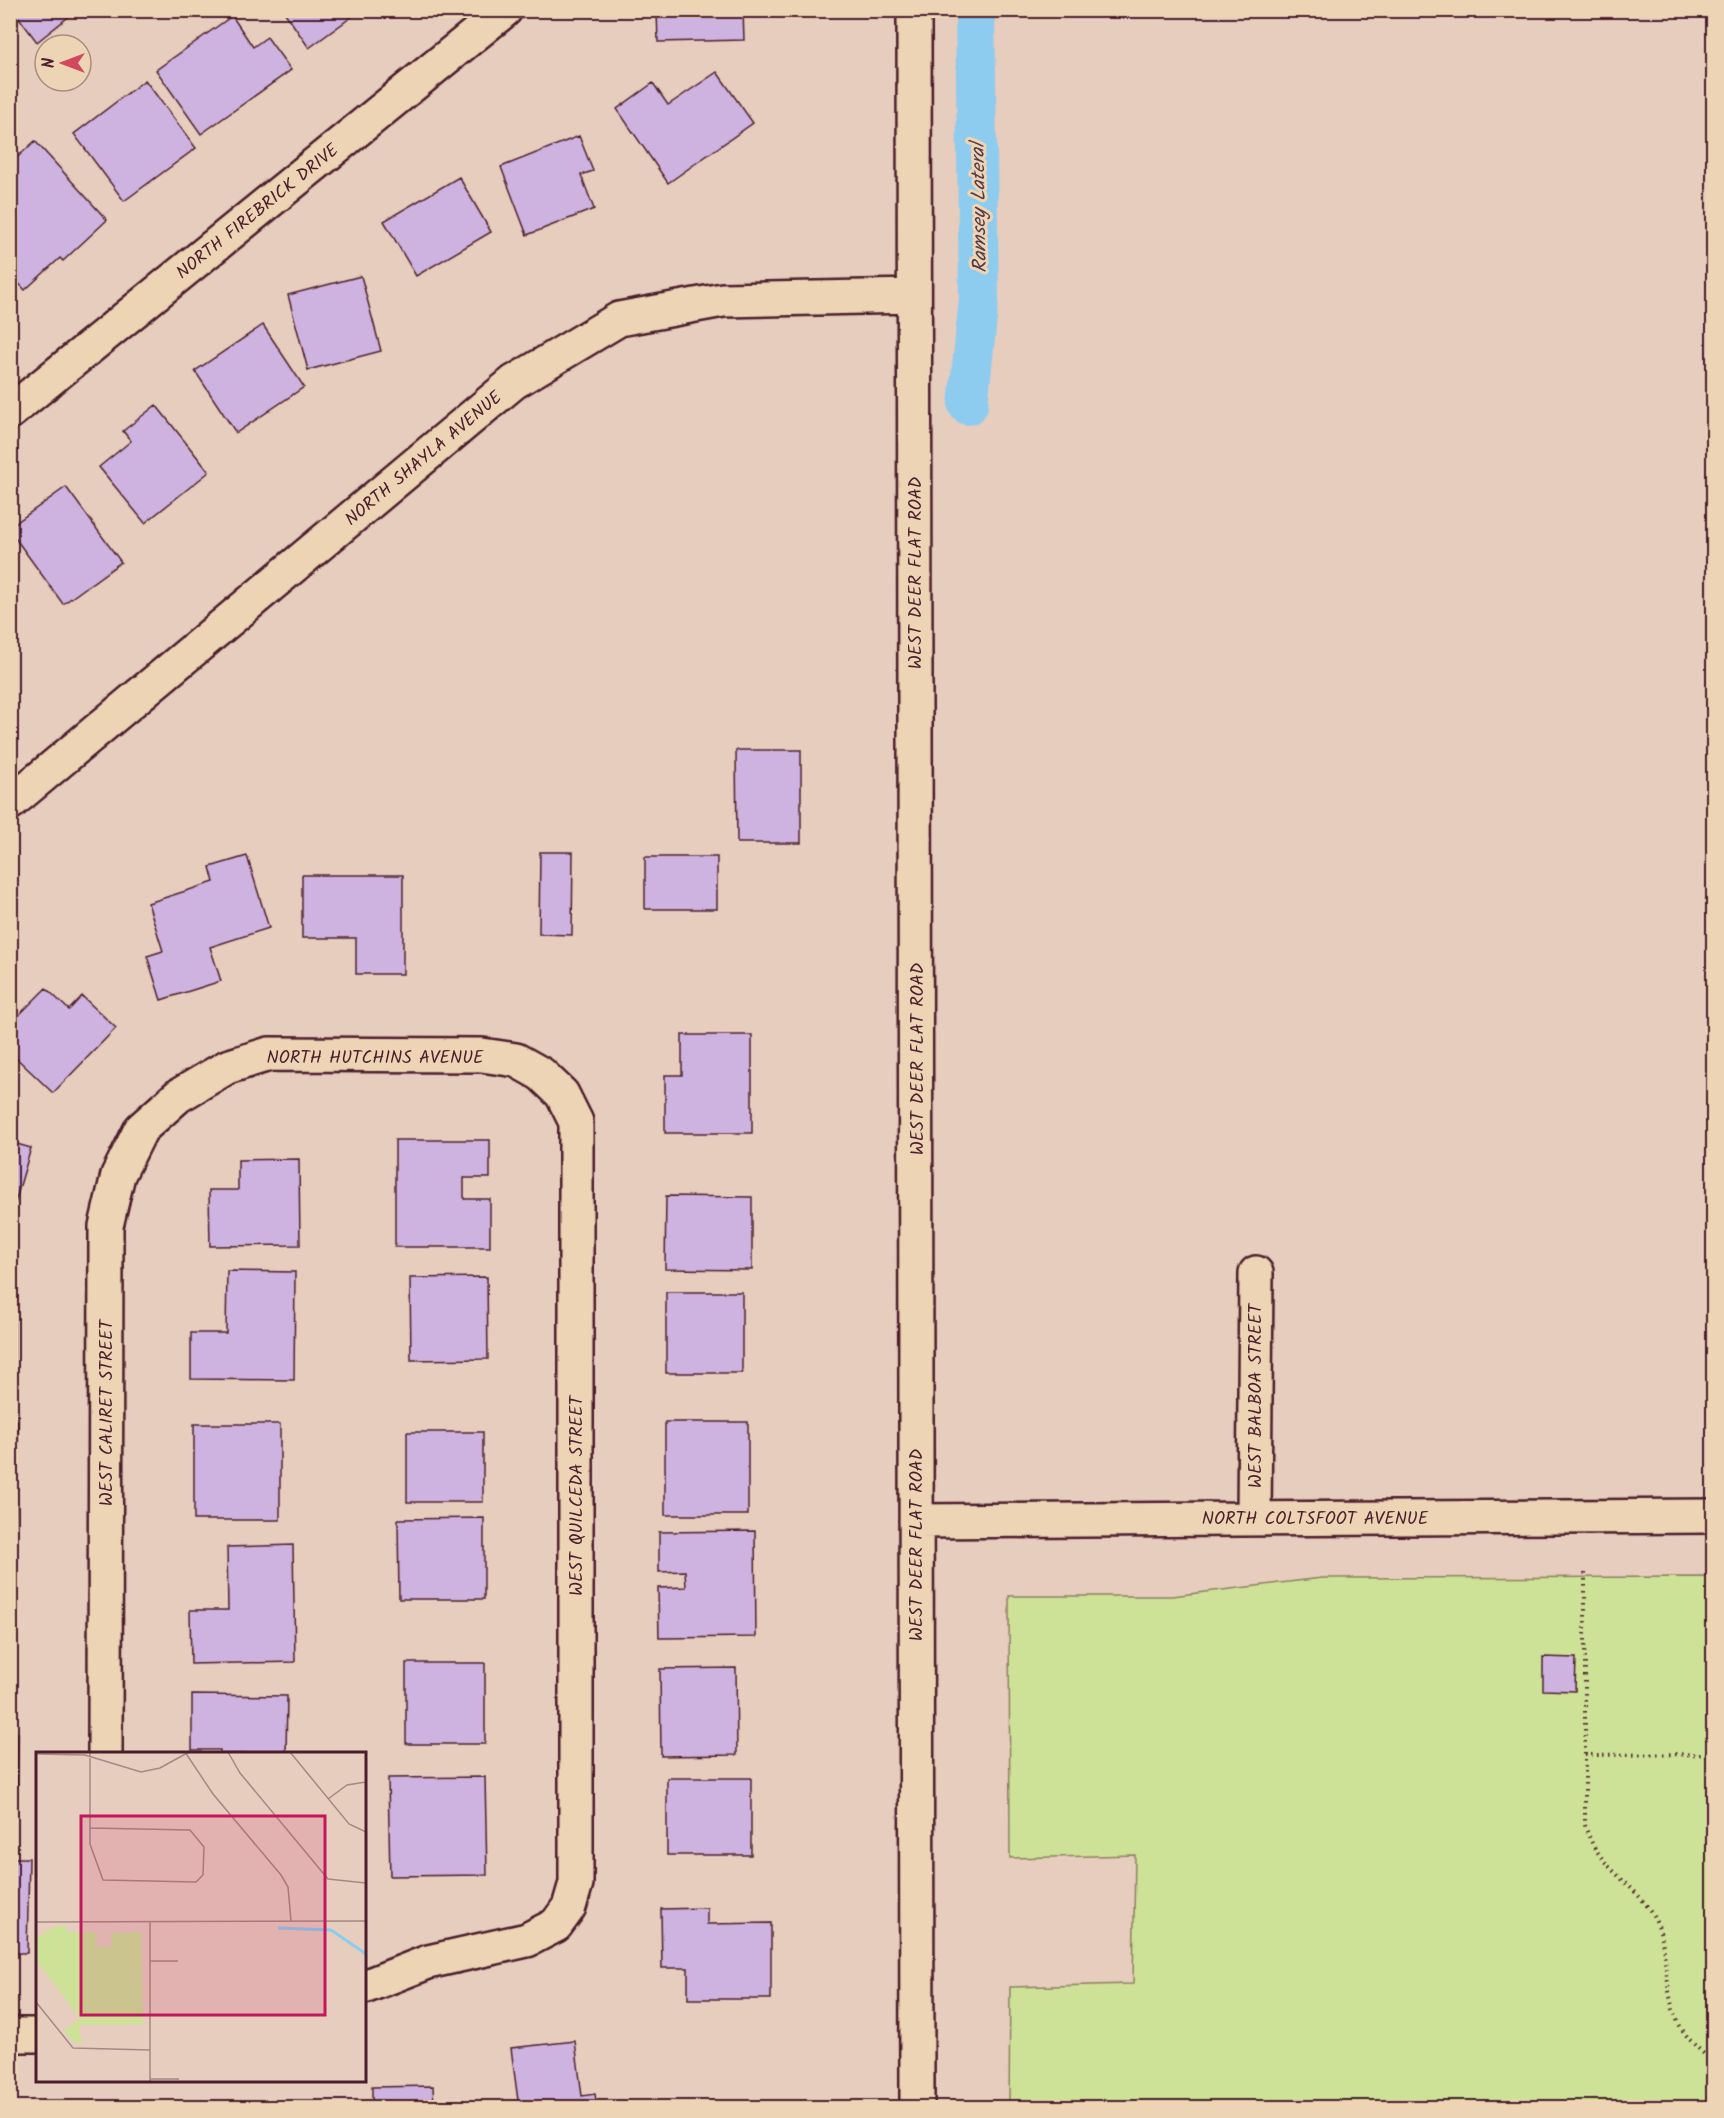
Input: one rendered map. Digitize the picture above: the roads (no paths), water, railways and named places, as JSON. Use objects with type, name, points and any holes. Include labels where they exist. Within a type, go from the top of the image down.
[{"type":"street","name":"NORTH FIREBRICK DRIVE","points":[[10,412],[505,10]]},
{"type":"street","name":"WEST DEER FLAT ROAD","points":[[914,10],[917,2108]]},
{"type":"street","name":"NORTH SHAYLA AVENUE","points":[[10,803],[514,382],[619,319],[723,300],[914,296]]},
{"type":"street","name":"NORTH HUTCHINS AVENUE","points":[[178,1096],[227,1067],[269,1054],[482,1055],[516,1060],[541,1074]]},
{"type":"street","name":"WEST QUILCEDA STREET","points":[[366,1986],[428,1962],[527,1940],[556,1925],[569,1907],[576,1883],[576,1122],[562,1094],[541,1074]]},
{"type":"street","name":"WEST CALIRET STREET","points":[[105,1752],[106,1226],[118,1175],[141,1129],[178,1096]]},
{"type":"street","name":"WEST BALBOA STREET","points":[[1254,1519],[1256,1273]]},
{"type":"street","name":"NORTH COLTSFOOT AVENUE","points":[[916,1521],[1713,1516]]},
{"type":"street","points":[[10,2035],[36,2035]]},
{"type":"waterway","name":"Ramsey Lateral","points":[[968,405],[979,299],[975,10]]}]
